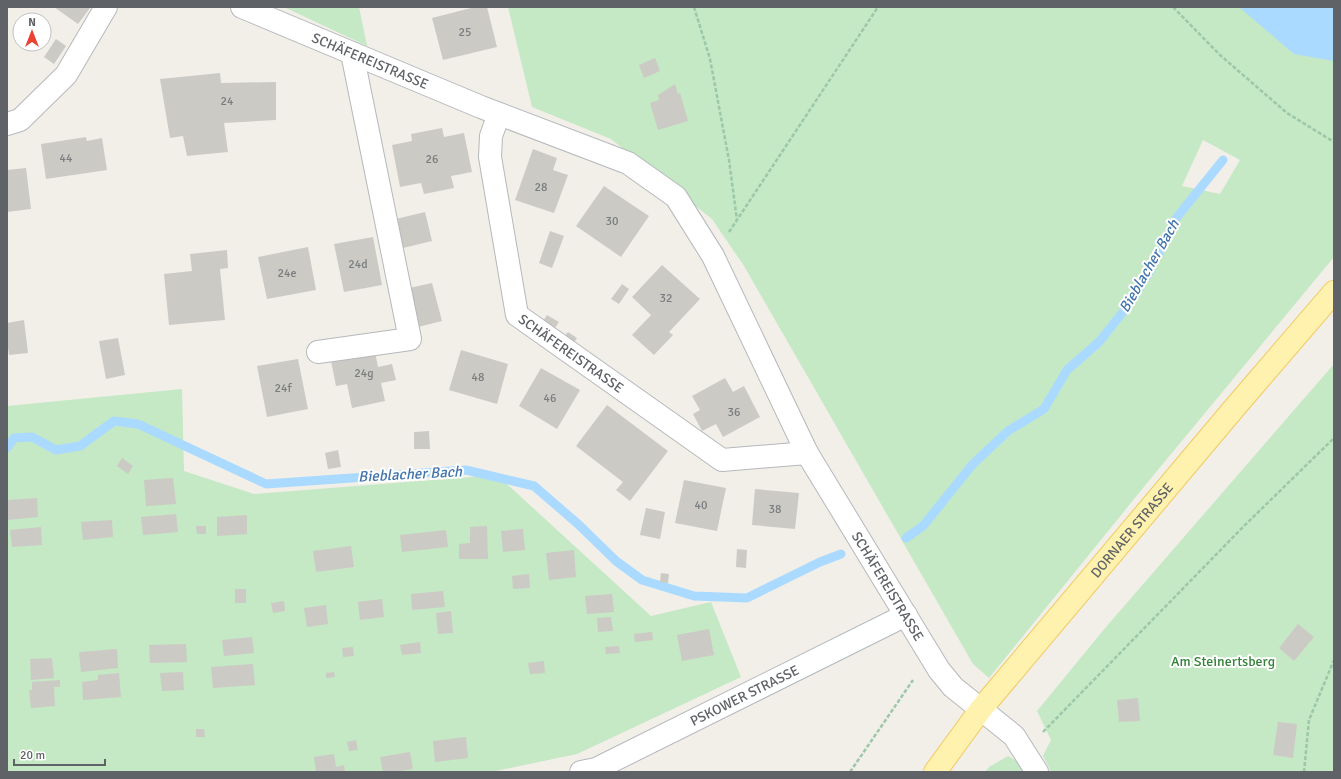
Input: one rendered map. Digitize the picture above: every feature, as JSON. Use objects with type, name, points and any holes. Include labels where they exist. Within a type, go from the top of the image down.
[{"type":"main road","name":"DORNAER STRASSE","points":[[935,772],[981,709],[1230,412],[1334,292]]},
{"type":"street","points":[[7,124],[20,120],[66,75],[106,7]]},
{"type":"street","name":"SCHÄFEREISTRASSE","points":[[242,7],[499,114],[628,163],[676,197],[713,256],[807,453],[939,670],[954,687],[1014,736],[1037,772]]},
{"type":"street","points":[[318,352],[410,339],[352,53]]},
{"type":"street","name":"SCHÄFEREISTRASSE","points":[[499,114],[491,136],[490,157],[517,315],[722,460],[807,453]]},
{"type":"street","name":"PSKOWER STRASSE","points":[[581,772],[596,768],[906,615]]},
{"type":"path","points":[[694,7],[710,59],[729,160],[737,221]]},
{"type":"path","points":[[713,256],[878,7]]},
{"type":"path","points":[[1173,7],[1220,55],[1288,113],[1334,142]]},
{"type":"path","points":[[1023,748],[1046,729],[1243,527],[1334,438]]},
{"type":"path","points":[[850,772],[930,655]]},
{"type":"path","points":[[1304,772],[1309,720],[1334,660]]},
{"type":"green space","points":[[284,7],[359,7],[367,46]]},
{"type":"green space","points":[[508,7],[1334,7],[1334,257],[1147,483],[989,678],[973,664],[744,266],[712,219],[611,139],[532,107]],"holes":[[[1203,140],[1240,160],[1220,194],[1182,186]]]},
{"type":"green space","name":"Am Steinertsberg","points":[[1334,364],[1334,772],[1051,772],[1043,756],[1051,740],[1037,711],[1106,627]]},
{"type":"green space","points":[[182,389],[184,471],[254,494],[497,475],[651,616],[711,602],[741,677],[577,754],[491,772],[7,772],[7,406]]},
{"type":"green space","points":[[1008,756],[1022,764],[1025,772],[985,772],[989,767]]},
{"type":"water","points":[[1239,7],[1334,7],[1334,61],[1294,54]]},
{"type":"building","points":[[54,7],[88,7],[90,8],[78,24]]},
{"type":"building","points":[[475,7],[487,7],[497,47],[443,60],[432,18]]},
{"type":"building","points":[[56,39],[66,46],[54,64],[44,57],[47,52],[52,52],[52,45]]},
{"type":"building","points":[[655,58],[660,71],[644,78],[639,65]]},
{"type":"building","points":[[220,73],[221,83],[276,82],[276,120],[224,123],[228,152],[187,156],[183,136],[170,138],[160,79]]},
{"type":"building","points":[[675,84],[678,94],[680,93],[688,121],[658,130],[650,103],[659,100],[658,95]]},
{"type":"building","points":[[442,128],[444,137],[464,133],[472,172],[451,176],[454,188],[424,194],[421,183],[400,187],[392,145],[412,141],[411,134]]},
{"type":"building","points":[[86,137],[87,141],[102,138],[107,170],[46,179],[41,144]]},
{"type":"building","points":[[533,149],[557,158],[553,170],[568,175],[554,213],[515,200]]},
{"type":"building","points":[[26,168],[31,209],[7,212],[7,170]]},
{"type":"building","points":[[604,186],[649,216],[621,257],[576,226]]},
{"type":"building","points":[[425,212],[432,241],[403,248],[396,219]]},
{"type":"building","points":[[550,231],[564,236],[552,268],[539,263]]},
{"type":"building","points":[[373,237],[382,285],[344,292],[334,244]]},
{"type":"building","points":[[308,247],[316,290],[267,299],[258,257]]},
{"type":"building","points":[[227,250],[228,268],[220,269],[225,320],[169,325],[164,274],[192,271],[190,254]]},
{"type":"building","points":[[662,265],[700,299],[669,332],[673,335],[654,355],[632,335],[651,315],[632,297]]},
{"type":"building","points":[[432,283],[442,321],[418,327],[409,288]]},
{"type":"building","points":[[622,284],[629,289],[619,304],[611,299]]},
{"type":"building","points":[[547,315],[559,322],[552,332],[541,324]]},
{"type":"building","points":[[24,320],[28,353],[9,355],[7,323]]},
{"type":"building","points":[[568,332],[577,338],[571,347],[561,340]]},
{"type":"building","points":[[118,338],[125,375],[106,379],[99,341]]},
{"type":"building","points":[[461,350],[508,364],[497,404],[449,390]]},
{"type":"building","points":[[375,352],[378,367],[392,364],[396,380],[381,383],[385,401],[352,408],[347,384],[336,386],[331,361]]},
{"type":"building","points":[[298,359],[308,409],[267,417],[257,366]]},
{"type":"building","points":[[541,368],[580,390],[557,429],[519,406]]},
{"type":"building","points":[[725,378],[733,392],[744,386],[760,417],[723,437],[716,424],[702,431],[693,414],[700,410],[692,396]]},
{"type":"building","points":[[607,405],[668,451],[630,501],[616,490],[623,482],[576,446]]},
{"type":"building","points":[[429,431],[430,449],[414,449],[414,432]]},
{"type":"building","points":[[338,450],[341,467],[328,469],[325,453]]},
{"type":"building","points":[[122,458],[133,466],[128,474],[117,466]]},
{"type":"building","points":[[173,478],[176,504],[146,506],[144,480]]},
{"type":"building","points":[[684,480],[726,488],[717,531],[675,523]]},
{"type":"building","points":[[755,489],[799,493],[795,529],[752,525]]},
{"type":"building","points":[[37,498],[38,517],[7,520],[7,500]]},
{"type":"building","points":[[646,508],[665,512],[660,539],[640,535]]},
{"type":"building","points":[[176,514],[178,532],[143,535],[141,517]]},
{"type":"building","points":[[247,515],[247,534],[217,536],[217,517]]},
{"type":"building","points":[[112,520],[113,537],[83,540],[81,522]]},
{"type":"building","points":[[196,526],[206,526],[206,534],[197,534]]},
{"type":"building","points":[[487,526],[488,559],[459,559],[459,544],[470,543],[470,527]]},
{"type":"building","points":[[41,527],[42,545],[12,547],[10,530]]},
{"type":"building","points":[[523,529],[525,550],[503,552],[501,531]]},
{"type":"building","points":[[446,530],[448,547],[402,552],[400,535]]},
{"type":"building","points":[[351,546],[354,567],[316,572],[313,551]]},
{"type":"building","points":[[737,549],[747,550],[746,568],[736,567]]},
{"type":"building","points":[[574,550],[576,577],[549,580],[546,553]]},
{"type":"building","points":[[661,573],[669,574],[668,583],[660,582]]},
{"type":"building","points":[[529,574],[530,588],[513,589],[512,576]]},
{"type":"building","points":[[235,589],[246,589],[246,603],[235,603]]},
{"type":"building","points":[[443,591],[445,607],[412,610],[411,594]]},
{"type":"building","points":[[612,594],[614,612],[587,614],[585,596]]},
{"type":"building","points":[[382,599],[384,617],[360,620],[358,602]]},
{"type":"building","points":[[284,601],[285,611],[273,613],[271,603]]},
{"type":"building","points":[[326,605],[328,624],[307,627],[304,608]]},
{"type":"building","points":[[451,611],[453,633],[438,634],[436,613]]},
{"type":"building","points":[[611,617],[613,631],[598,632],[597,618]]},
{"type":"building","points":[[1298,624],[1314,637],[1294,661],[1279,648]]},
{"type":"building","points":[[709,629],[714,655],[682,661],[677,635]]},
{"type":"building","points":[[652,632],[653,640],[635,642],[634,634]]},
{"type":"building","points":[[252,637],[254,653],[224,656],[222,640]]},
{"type":"building","points":[[420,642],[421,653],[402,655],[400,645]]},
{"type":"building","points":[[186,644],[187,662],[150,663],[149,645]]},
{"type":"building","points":[[619,646],[620,653],[606,654],[605,647]]},
{"type":"building","points":[[353,647],[354,656],[343,657],[342,648]]},
{"type":"building","points":[[117,649],[118,668],[81,672],[79,652]]},
{"type":"building","points":[[52,658],[54,678],[31,680],[30,659]]},
{"type":"building","points":[[544,661],[545,673],[530,674],[528,663]]},
{"type":"building","points":[[253,664],[255,685],[213,688],[211,667]]},
{"type":"building","points":[[183,672],[184,690],[162,691],[160,673]]},
{"type":"building","points":[[334,672],[335,677],[326,678],[326,673]]},
{"type":"building","points":[[119,673],[121,697],[83,700],[82,682],[98,680],[98,675]]},
{"type":"building","points":[[60,680],[60,687],[54,687],[55,706],[31,708],[29,690],[32,690],[32,682]]},
{"type":"building","points":[[1138,698],[1140,721],[1119,722],[1117,700]]},
{"type":"building","points":[[1278,722],[1297,724],[1293,758],[1273,755]]},
{"type":"building","points":[[196,729],[204,729],[205,737],[196,737]]},
{"type":"building","points":[[466,737],[468,758],[435,762],[433,741]]},
{"type":"building","points":[[356,740],[358,750],[349,751],[347,742]]},
{"type":"building","points":[[410,752],[413,769],[383,772],[380,757]]},
{"type":"building","points":[[334,754],[336,767],[344,765],[345,772],[316,772],[314,757]]},
{"type":"waterway","name":"Bieblacher Bach","points":[[906,538],[923,526],[972,465],[1008,431],[1044,409],[1067,370],[1099,342],[1127,307],[1149,272],[1177,217],[1223,160]]},
{"type":"waterway","name":"Bieblacher Bach","points":[[7,448],[14,438],[32,437],[56,450],[80,446],[114,421],[138,424],[266,484],[466,470],[534,486],[578,524],[616,561],[642,580],[694,596],[747,598],[820,562],[841,554]]}]
